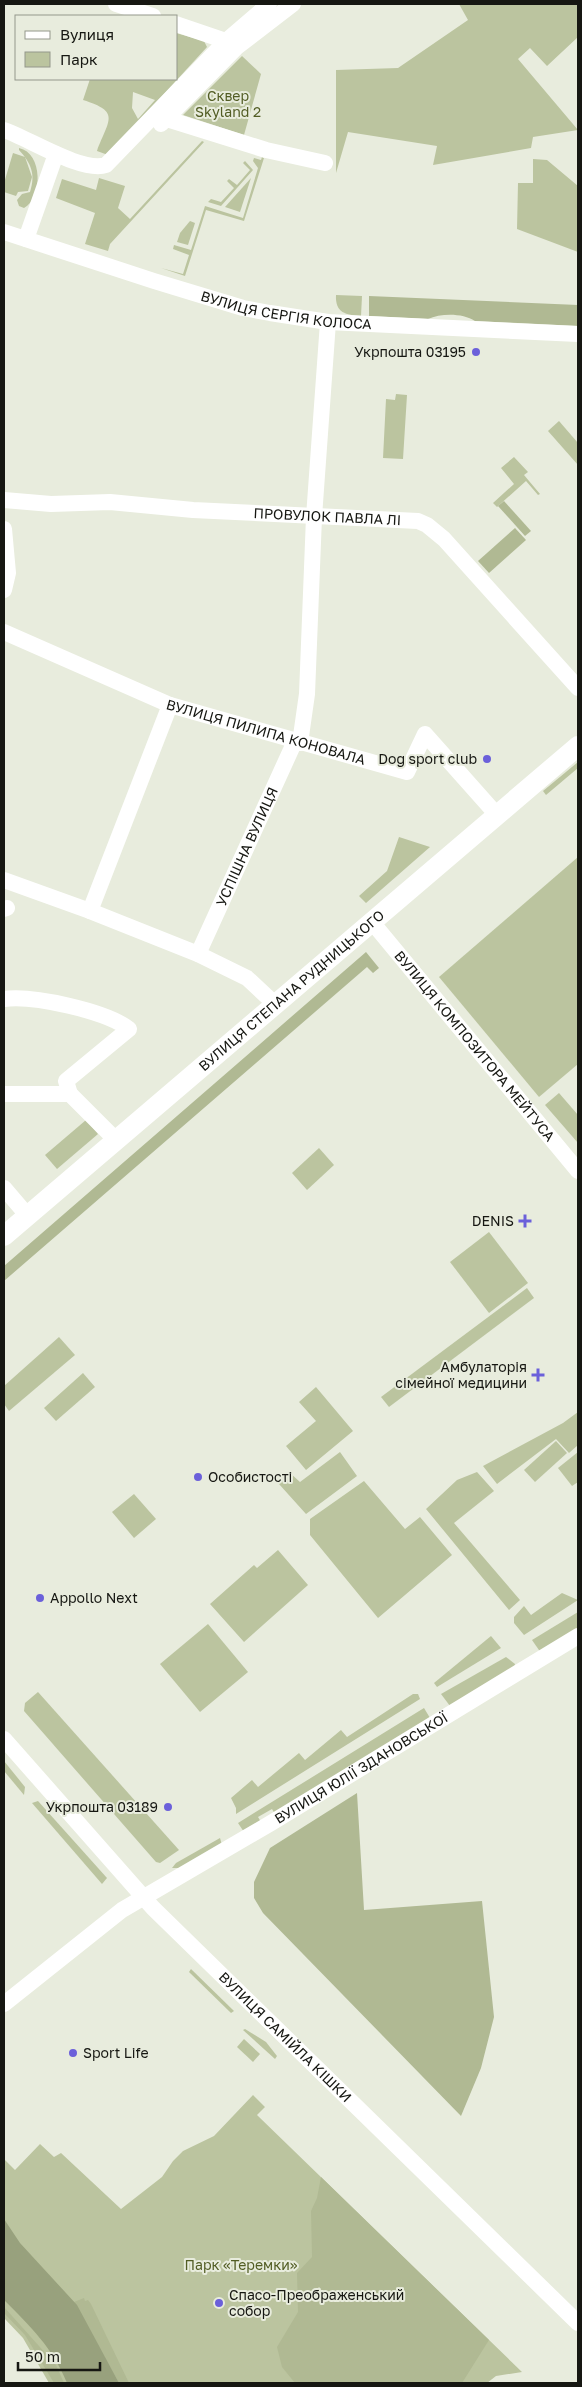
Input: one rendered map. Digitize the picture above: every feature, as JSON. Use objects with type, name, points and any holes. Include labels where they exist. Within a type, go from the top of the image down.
[{"type":"main road","name":"ВУЛИЦЯ СТЕПАНА РУДНИЦЬКОГО","points":[[4,1236],[372,922],[492,809],[578,746]]},
{"type":"street","points":[[116,4],[150,15]]},
{"type":"street","points":[[91,165],[101,166],[108,163],[226,41],[269,4]]},
{"type":"street","points":[[4,130],[56,154],[91,165],[108,168],[124,162],[237,47],[293,4]]},
{"type":"street","points":[[178,25],[226,41]]},
{"type":"street","points":[[167,118],[266,150],[325,163]]},
{"type":"street","points":[[26,239],[56,154]]},
{"type":"street","name":"ВУЛИЦЯ СЕРГІЯ КОЛОСА","points":[[4,232],[243,308],[327,326],[578,334]]},
{"type":"street","name":"УСПІШНА ВУЛИЦЯ","points":[[198,954],[298,742],[307,694],[314,517],[327,326]]},
{"type":"street","name":"ПРОВУЛОК ПАВЛА ЛІ","points":[[4,500],[51,504],[110,502],[193,510],[413,521],[427,525],[444,539],[578,688]]},
{"type":"street","points":[[4,529],[8,574],[4,590]]},
{"type":"street","name":"ВУЛИЦЯ ПИЛИПА КОНОВАЛА","points":[[4,632],[170,705],[407,772],[426,734],[492,809]]},
{"type":"street","points":[[90,911],[170,705]]},
{"type":"street","points":[[4,880],[90,911],[198,954],[247,978],[276,1004]]},
{"type":"street","name":"ВУЛИЦЯ КОМПОЗИТОРА МЕЙТУСА","points":[[372,922],[578,1171]]},
{"type":"street","points":[[4,999],[35,1000],[74,1008],[116,1021],[129,1029],[66,1081],[70,1094],[116,1140]]},
{"type":"street","points":[[4,1094],[70,1094]]},
{"type":"street","points":[[4,1188],[27,1215]]},
{"type":"street","name":"ВУЛИЦЯ ЮЛІЇ ЗДАНОВСЬКОЇ","points":[[4,2004],[115,1915],[142,1896],[271,1823],[578,1636]]},
{"type":"street","name":"ВУЛИЦЯ САМІЙЛА КІШКИ","points":[[4,1739],[142,1896],[578,2323]]},
{"type":"green space","points":[[459,4],[578,4],[578,37],[547,66],[530,48],[518,59],[578,130],[533,137],[531,148],[433,165],[437,146],[348,132],[336,173],[336,70],[398,68],[468,20]]},
{"type":"green space","points":[[178,34],[204,41],[207,47],[178,79]]},
{"type":"green space","name":"Сквер Skyland 2","points":[[242,56],[261,74],[244,135],[183,115]]},
{"type":"green space","points":[[90,80],[177,80],[108,155],[97,151],[108,124],[109,118],[107,113],[95,104],[83,100]],"holes":[[[133,92],[155,100],[138,119],[132,108]]]},
{"type":"green space","points":[[202,141],[204,142],[110,244],[108,251],[85,244],[95,213],[56,198],[62,179],[96,190],[99,178],[125,186],[118,208],[130,219]]},
{"type":"green space","points":[[19,148],[33,158],[38,176],[35,195],[24,208],[19,206],[17,200],[22,194],[30,192],[32,174],[27,160]]},
{"type":"green space","points":[[13,153],[25,157],[32,177],[28,191],[18,192],[16,196],[4,192],[4,183]]},
{"type":"green space","points":[[262,157],[264,158],[244,221],[206,210],[185,276],[161,268],[183,274],[189,255],[173,249],[174,245],[191,250],[205,206],[243,218],[258,168],[253,161],[254,158],[261,160]]},
{"type":"green space","points":[[533,159],[547,160],[578,186],[578,252],[517,229],[518,183],[533,183]]},
{"type":"green space","points":[[245,161],[253,170],[221,206],[208,202],[211,199],[221,202],[234,188],[227,181],[229,179],[237,185],[250,170],[243,163]]},
{"type":"green space","points":[[251,178],[240,212],[225,207]]},
{"type":"green space","points":[[190,221],[195,223],[188,245],[177,242],[180,233]]},
{"type":"green space","points":[[336,295],[362,296],[361,316],[342,312],[337,306]]},
{"type":"green space","points":[[396,394],[407,395],[403,459],[383,458],[386,399],[395,400]]},
{"type":"green space","points":[[559,421],[578,443],[578,465],[548,431]]},
{"type":"green space","points":[[514,457],[528,472],[524,475],[540,494],[538,495],[526,481],[497,507],[493,503],[514,484],[501,468]]},
{"type":"green space","points":[[578,762],[578,768],[546,795],[543,791]]},
{"type":"green space","points":[[399,837],[430,847],[366,903],[359,896],[387,871]]},
{"type":"green space","points":[[578,857],[578,1064],[539,1097],[439,977]]},
{"type":"green space","points":[[559,1093],[578,1115],[578,1143],[545,1105]]},
{"type":"green space","points":[[86,1120],[98,1134],[57,1169],[45,1155]]},
{"type":"green space","points":[[319,1148],[334,1165],[307,1190],[292,1173]]},
{"type":"green space","points":[[489,1232],[528,1283],[489,1313],[450,1262]]},
{"type":"green space","points":[[527,1288],[534,1298],[389,1407],[381,1397]]},
{"type":"green space","points":[[59,1337],[75,1355],[9,1411],[4,1404],[4,1386]]},
{"type":"green space","points":[[83,1373],[95,1387],[56,1421],[44,1408]]},
{"type":"green space","points":[[316,1387],[353,1431],[306,1470],[286,1446],[316,1421],[299,1402]]},
{"type":"green space","points":[[578,1412],[578,1445],[569,1453],[556,1439],[497,1484],[483,1466],[563,1423]]},
{"type":"green space","points":[[556,1441],[567,1453],[535,1482],[524,1470]]},
{"type":"green space","points":[[340,1452],[357,1476],[306,1514],[279,1484],[290,1473],[300,1482]]},
{"type":"green space","points":[[578,1452],[578,1482],[572,1486],[558,1468]]},
{"type":"green space","points":[[477,1472],[494,1491],[454,1523],[520,1600],[509,1610],[426,1509],[457,1480]]},
{"type":"green space","points":[[364,1481],[405,1529],[420,1517],[452,1555],[378,1618],[310,1535],[310,1519]]},
{"type":"green space","points":[[134,1494],[156,1519],[134,1538],[112,1512]]},
{"type":"green space","points":[[278,1550],[308,1585],[244,1642],[210,1604],[254,1565],[257,1568]]},
{"type":"green space","points":[[562,1593],[578,1600],[524,1635],[514,1623],[514,1617],[524,1606],[531,1615]]},
{"type":"green space","points":[[578,1612],[578,1630],[541,1653],[532,1640]]},
{"type":"green space","points":[[208,1624],[248,1672],[200,1712],[160,1664]]},
{"type":"green space","points":[[491,1636],[501,1648],[437,1687],[434,1683]]},
{"type":"green space","points":[[506,1657],[515,1664],[514,1669],[450,1706],[441,1694]]},
{"type":"green space","points":[[38,1692],[179,1850],[160,1863],[156,1862],[24,1711],[25,1703]]},
{"type":"green space","points":[[413,1694],[418,1694],[420,1699],[236,1814],[236,1808],[231,1798],[252,1780],[258,1787],[299,1753],[305,1760],[341,1730],[347,1737]]},
{"type":"green space","points":[[424,1708],[430,1718],[275,1814],[272,1809],[258,1817],[261,1822],[244,1832],[238,1823]]},
{"type":"green space","points":[[4,1761],[25,1787],[24,1795],[4,1771]]},
{"type":"green space","points":[[38,1801],[107,1878],[102,1884],[32,1803]]},
{"type":"green space","points":[[220,1838],[222,1845],[180,1868],[172,1868],[176,1863]]},
{"type":"green space","points":[[191,1969],[234,2011],[231,2013],[189,1972]]},
{"type":"green space","points":[[245,2029],[266,2042],[277,2056],[275,2059],[243,2030]]},
{"type":"green space","points":[[244,2039],[260,2054],[253,2062],[237,2047]]},
{"type":"green space","name":"Парк «Теремки»","points":[[253,2095],[265,2107],[257,2115],[522,2372],[496,2376],[487,2383],[49,2383],[23,2338],[4,2318],[4,2159],[15,2170],[40,2144],[54,2157],[61,2153],[121,2209],[162,2177],[183,2151],[214,2136]]},
{"type":"shaded area","points":[[369,296],[578,305],[578,326],[475,321],[464,316],[452,315],[428,319],[369,316]]},
{"type":"shaded area","points":[[504,501],[531,531],[525,536],[498,506]]},
{"type":"shaded area","points":[[515,528],[526,540],[489,573],[478,561]]},
{"type":"shaded area","points":[[366,952],[379,968],[373,973],[367,967],[4,1281],[4,1266]]},
{"type":"shaded area","points":[[357,1793],[364,1910],[482,1901],[494,2017],[481,2068],[461,2116],[263,1913],[254,1898],[254,1882],[270,1848]]},
{"type":"shaded area","points":[[321,2177],[489,2340],[462,2383],[295,2383],[282,2367],[277,2347],[298,2312],[297,2273],[312,2257],[311,2211],[317,2198]]},
{"type":"shaded area","points":[[4,2219],[20,2243],[77,2305],[119,2383],[67,2383],[48,2348],[32,2328],[4,2300]]},
{"type":"shaded area","points":[[84,2298],[85,2301],[88,2300],[91,2304],[129,2383],[119,2383],[74,2302]]},
{"type":"shaded area","points":[[4,2307],[56,2365],[64,2383],[54,2383],[25,2335],[4,2313]]},
{"type":"place","name":"Укрпошта 03195","points":[[476,352]]},
{"type":"place","name":"Dog sport club","points":[[487,759]]},
{"type":"place","name":"DENIS","points":[[525,1221]]},
{"type":"place","name":"Амбулаторія сімейної медицини","points":[[538,1375]]},
{"type":"place","name":"Особистості","points":[[198,1477]]},
{"type":"place","name":"Appollo Next","points":[[40,1598]]},
{"type":"place","name":"Укрпошта 03189","points":[[168,1807]]},
{"type":"place","name":"Sport Life","points":[[73,2053]]},
{"type":"place","name":"Спасо-Преображенський собор","points":[[219,2303]]}]
